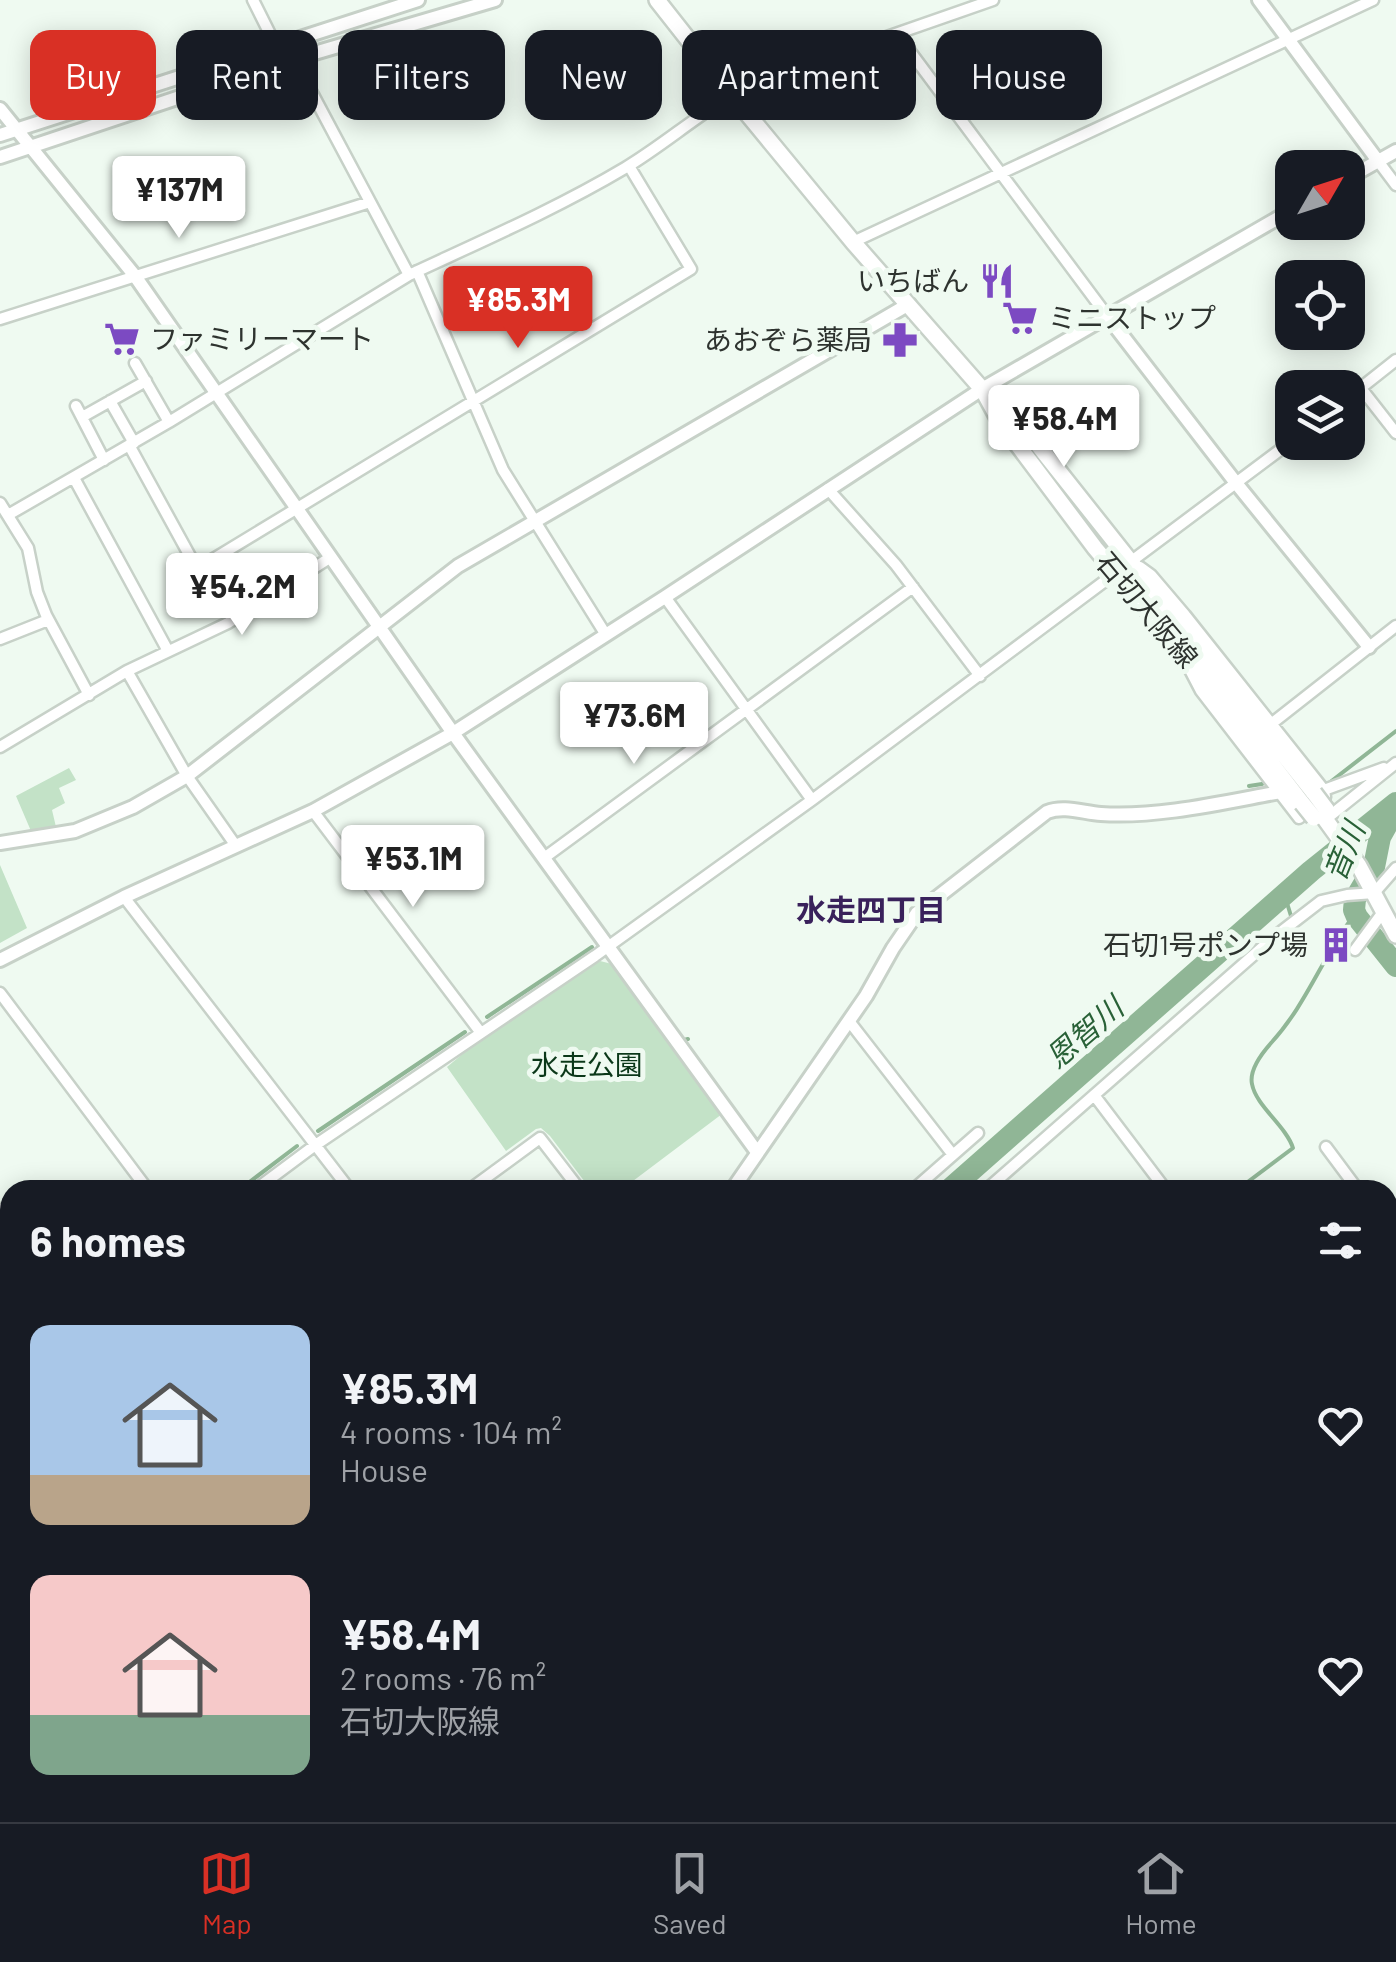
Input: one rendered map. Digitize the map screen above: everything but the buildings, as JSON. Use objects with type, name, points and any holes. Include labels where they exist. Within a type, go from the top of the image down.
[{"type":"main road","name":"石切大阪線","points":[[657,0],[682,32]]},
{"type":"main road","name":"石切大阪線","points":[[752,120],[982,389],[999,420],[1178,648],[1314,796]]},
{"type":"main road","name":"石切大阪線","points":[[982,389],[1011,411],[1314,796],[1324,818],[1374,893],[1378,917],[1396,935]]},
{"type":"street","points":[[252,0],[268,30]]},
{"type":"street","points":[[318,32],[418,0]]},
{"type":"street","points":[[318,52],[495,0]]},
{"type":"street","points":[[907,30],[993,0]]},
{"type":"street","points":[[1258,0],[1396,185]]},
{"type":"street","points":[[853,242],[1373,0]]},
{"type":"street","points":[[916,61],[1236,483],[1369,647]]},
{"type":"street","points":[[0,135],[176,78]]},
{"type":"street","points":[[0,157],[176,98]]},
{"type":"street","points":[[318,104],[413,273],[503,470],[606,635]]},
{"type":"street","points":[[0,110],[136,276],[452,733],[757,1152]]},
{"type":"street","points":[[8,514],[169,422],[413,273],[532,220],[628,166],[693,120]]},
{"type":"street","points":[[1365,168],[1396,150]]},
{"type":"street","points":[[110,401],[197,569],[691,269],[628,166]]},
{"type":"street","points":[[0,319],[370,202]]},
{"type":"street","points":[[1,959],[313,810],[452,733],[982,389],[1275,220]]},
{"type":"street","points":[[0,844],[75,831],[133,807],[187,776],[458,566],[909,304]]},
{"type":"street","points":[[1365,383],[1396,360]]},
{"type":"street","points":[[135,362],[169,422]]},
{"type":"street","points":[[104,460],[79,411],[110,401],[146,381]]},
{"type":"street","points":[[1365,394],[1396,434]]},
{"type":"street","points":[[268,1180],[812,800],[1275,453]]},
{"type":"street","points":[[74,478],[168,651]]},
{"type":"street","points":[[828,490],[896,565],[980,676]]},
{"type":"street","points":[[0,502],[28,548],[37,592],[48,620],[89,694]]},
{"type":"street","points":[[0,747],[127,671],[228,623],[331,557]]},
{"type":"street","points":[[1131,560],[1151,574],[1272,724],[1314,796]]},
{"type":"street","points":[[544,858],[912,587]]},
{"type":"street","points":[[665,597],[812,800]]},
{"type":"street","points":[[0,640],[48,620]]},
{"type":"street","points":[[1272,724],[1396,626]]},
{"type":"street","points":[[1178,648],[1201,691],[1299,818],[1325,797],[1314,796]]},
{"type":"street","points":[[127,671],[187,776],[236,846]]},
{"type":"street","points":[[1314,796],[1394,764]]},
{"type":"street","points":[[1324,818],[1394,764]]},
{"type":"street","points":[[739,1180],[917,913],[1051,810],[1132,814],[1280,792]]},
{"type":"street","points":[[313,810],[481,1033]]},
{"type":"street","points":[[997,1180],[1321,901],[1347,894],[1374,893],[1396,868]]},
{"type":"street","points":[[124,897],[342,1180]]},
{"type":"street","points":[[1355,950],[1378,917]]},
{"type":"street","points":[[0,994],[140,1180]]},
{"type":"street","points":[[849,1020],[952,1155]]},
{"type":"street","points":[[1094,1095],[1158,1180]]},
{"type":"street","points":[[924,1180],[978,1133]]},
{"type":"street","points":[[483,1180],[540,1138],[572,1180]]},
{"type":"street","points":[[1326,1147],[1351,1180]]},
{"type":"green space","points":[[69,768],[76,780],[59,788],[65,803],[52,810],[56,827],[31,831],[16,796]]},
{"type":"green space","points":[[0,865],[27,928],[0,943]]},
{"type":"green space","name":"水走公園","points":[[600,961],[612,964],[722,1114],[634,1180],[583,1180],[541,1128],[506,1151],[447,1067]]},
{"type":"waterway","points":[[1329,783],[1396,731]]},
{"type":"waterway","points":[[1249,786],[1262,784]]},
{"type":"waterway","name":"恩智川","points":[[960,1180],[1311,871],[1396,803]]},
{"type":"waterway","name":"音川","points":[[1393,814],[1380,837],[1374,867],[1355,899],[1354,910],[1396,966]]},
{"type":"waterway","points":[[1287,893],[1291,916]]},
{"type":"waterway","name":"音川","points":[[1362,923],[1363,913]]},
{"type":"waterway","points":[[1250,1180],[1293,1148],[1255,1092],[1253,1073],[1355,914]]},
{"type":"waterway","points":[[487,1017],[592,947]]},
{"type":"waterway","points":[[318,1131],[465,1032]]},
{"type":"waterway","points":[[684,1040],[688,1039]]},
{"type":"waterway","points":[[252,1180],[297,1146]]},
{"type":"place","name":"いちばん","points":[[997,281]]},
{"type":"place","name":"ミニストップ","points":[[1020,318]]},
{"type":"place","name":"ファミリーマート","points":[[122,339]]},
{"type":"place","name":"あおぞら薬局","points":[[900,340]]},
{"type":"place","name":"石切1号ポンプ場","points":[[1336,945]]},
{"type":"district","name":"水走四丁目","points":[[871,911]]}]
